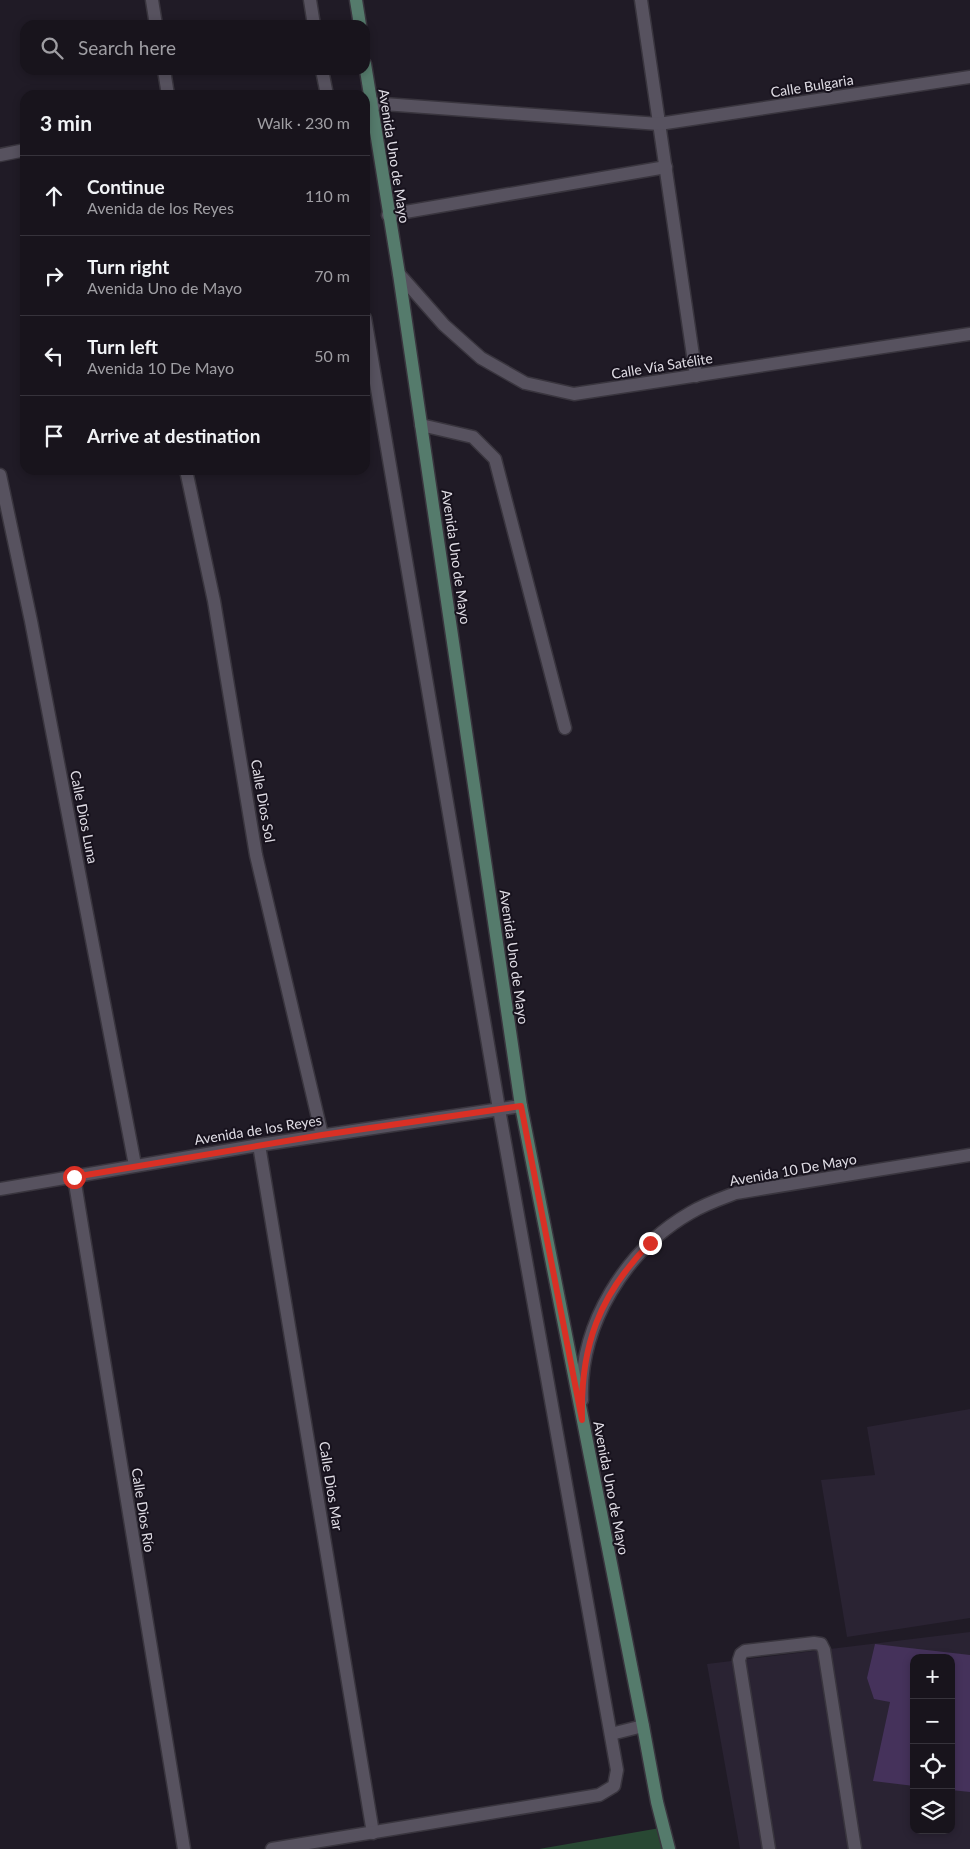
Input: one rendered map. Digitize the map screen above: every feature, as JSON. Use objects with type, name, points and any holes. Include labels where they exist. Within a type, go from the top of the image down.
[{"type":"main road","points":[[356,0],[359,20]]},
{"type":"main road","name":"Avenida Uno de Mayo","points":[[366,75],[367,90]]},
{"type":"main road","name":"Avenida Uno de Mayo","points":[[370,114],[399,274],[521,1106],[657,1802],[669,1849]]},
{"type":"street","points":[[152,0],[155,20]]},
{"type":"street","points":[[310,0],[313,20]]},
{"type":"street","points":[[641,0],[696,376]]},
{"type":"street","points":[[165,75],[167,90]]},
{"type":"street","points":[[323,75],[326,90]]},
{"type":"street","name":"Calle Bulgaria","points":[[370,103],[659,124],[970,77]]},
{"type":"street","points":[[0,156],[20,151]]},
{"type":"street","points":[[388,215],[666,167]]},
{"type":"street","name":"Calle Vía Satélite","points":[[399,274],[444,325],[481,358],[525,383],[574,394],[970,334]]},
{"type":"street","points":[[272,1849],[599,1795],[614,1786],[618,1770],[500,1109],[370,347]]},
{"type":"street","points":[[421,425],[473,437],[495,459],[565,728]]},
{"type":"street","name":"Calle Dios Luna","points":[[0,475],[31,621],[135,1165]]},
{"type":"street","name":"Calle Dios Sol","points":[[187,475],[214,601],[256,855],[322,1135]]},
{"type":"street","name":"Avenida de los Reyes","points":[[0,1189],[259,1144],[521,1106]]},
{"type":"street","name":"Calle Dios Mar","points":[[259,1144],[373,1833]]},
{"type":"street","name":"Avenida 10 De Mayo","points":[[582,1420],[581,1391],[584,1363],[591,1335],[602,1308],[616,1283],[633,1260],[669,1227],[697,1209],[736,1193],[970,1155]]},
{"type":"street","name":"Calle Dios Río","points":[[74,1177],[184,1849]]},
{"type":"street","points":[[769,1849],[740,1660],[741,1654],[745,1651],[814,1643],[821,1644],[824,1650],[855,1849]]},
{"type":"street","points":[[611,1734],[643,1726]]},
{"type":"shaded area","points":[[970,1409],[970,1618],[847,1637],[821,1480],[875,1475],[867,1427]]},
{"type":"shaded area","points":[[970,1632],[970,1849],[740,1849],[707,1664]]},
{"type":"green space","points":[[660,1828],[664,1849],[539,1849]]},
{"type":"building","points":[[875,1644],[970,1655],[970,1792],[955,1790],[955,1654],[910,1654],[910,1786],[873,1781],[890,1702],[874,1699],[867,1678]]},
{"type":"route","points":[[74,1177],[135,1165],[322,1135],[521,1106],[582,1420],[581,1391],[584,1363],[591,1335],[602,1308],[616,1283],[633,1260],[650,1243]]}]
